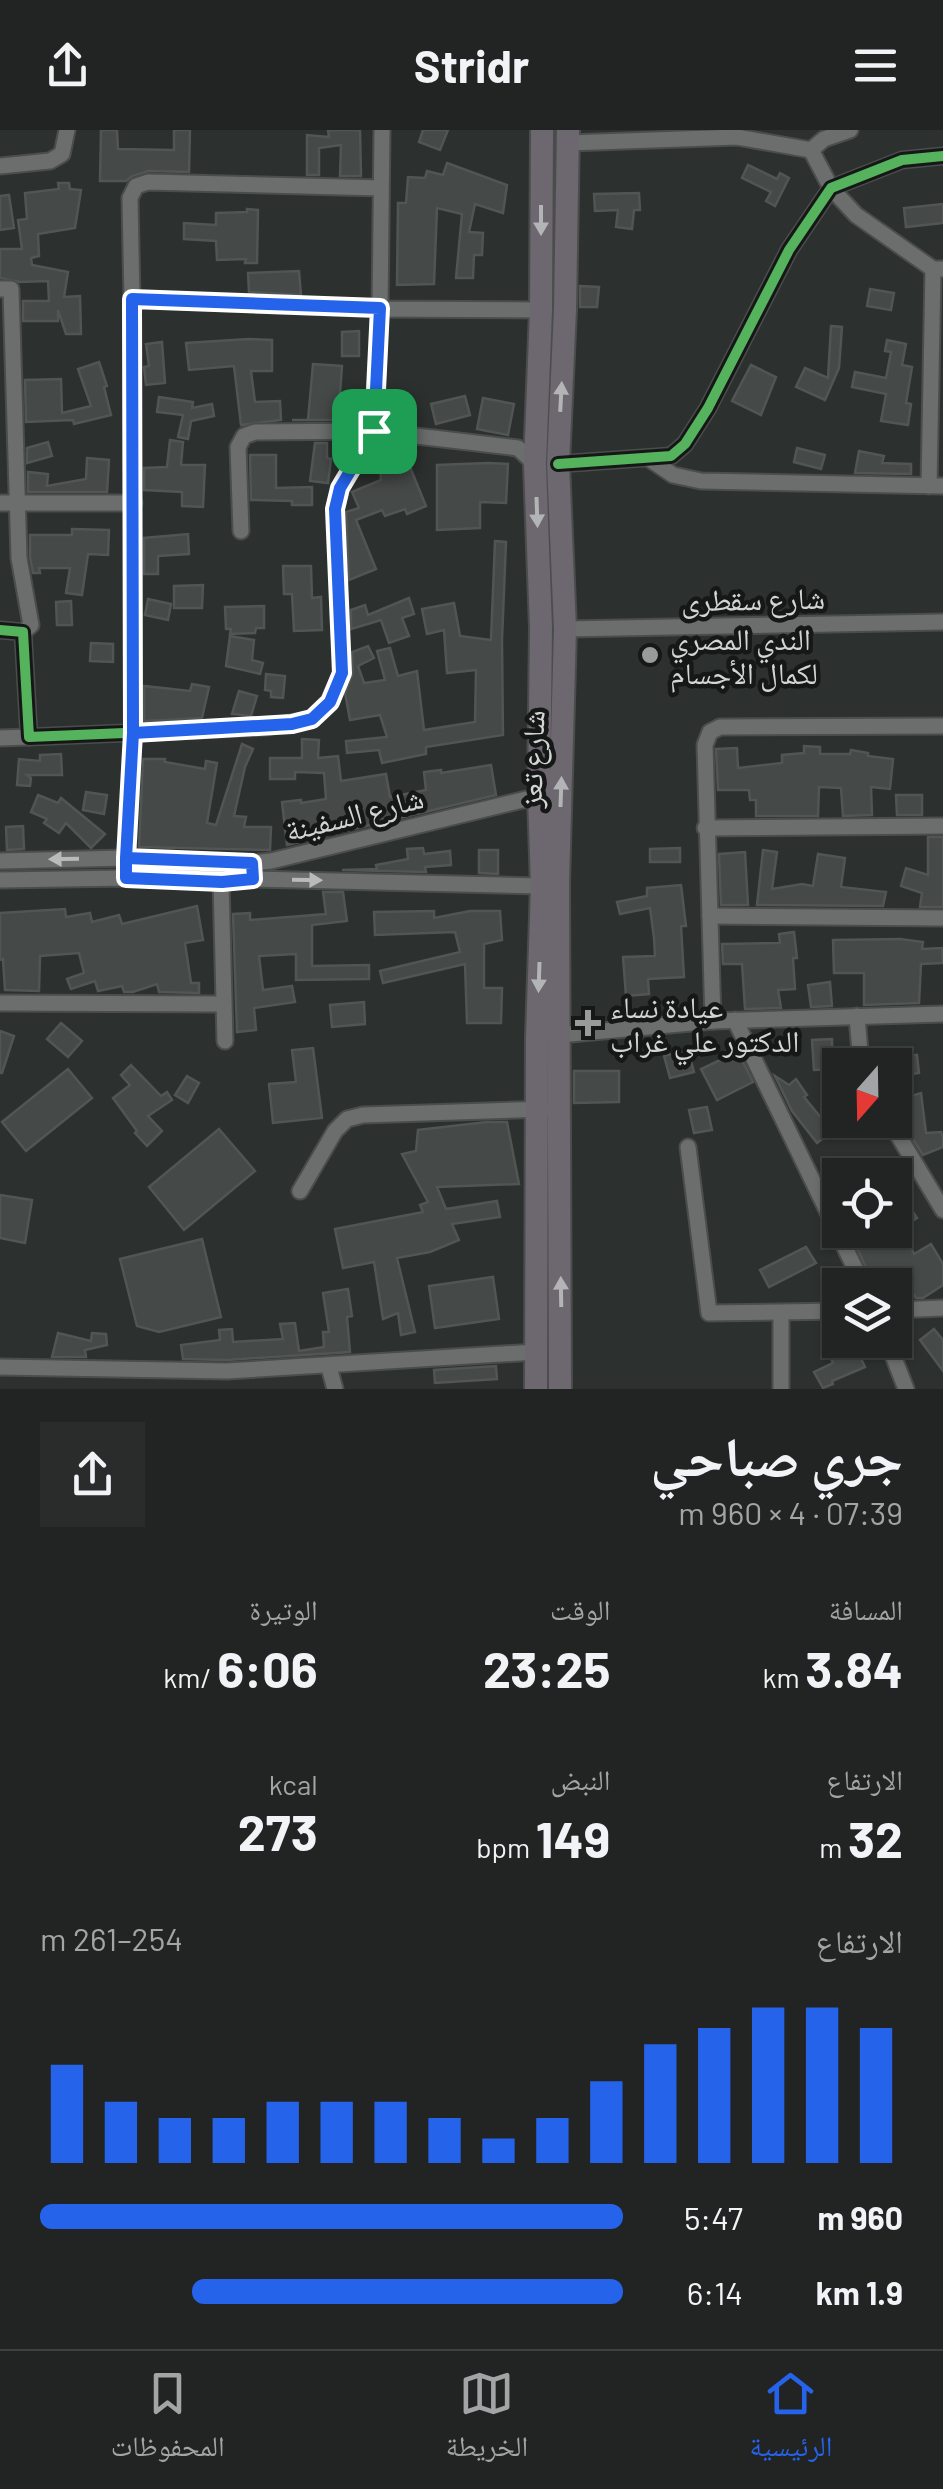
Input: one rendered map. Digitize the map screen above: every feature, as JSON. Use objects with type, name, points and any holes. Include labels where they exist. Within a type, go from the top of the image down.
[{"type":"highway","name":"شارع تعز","points":[[542,130],[541,310],[527,442],[547,464]]},
{"type":"highway","name":"شارع تعز","points":[[536,1389],[548,1109],[560,1035],[547,464],[565,309],[568,136]]},
{"type":"highway","points":[[541,310],[565,309]]},
{"type":"highway","name":"شارع تعز","points":[[553,629],[539,796],[560,1389]]},
{"type":"street","points":[[0,166],[50,161],[62,154],[67,130]]},
{"type":"street","points":[[0,738],[292,724],[312,719],[330,702],[342,673],[335,509],[340,488],[374,431],[382,130]]},
{"type":"street","points":[[568,136],[820,140],[850,130]]},
{"type":"street","points":[[647,458],[673,475],[701,481],[936,486],[938,269],[856,214],[831,188],[820,140]]},
{"type":"street","points":[[547,464],[672,456],[686,444],[708,408],[789,250],[831,188],[902,160],[943,156]]},
{"type":"street","points":[[126,878],[133,733],[130,198],[136,186],[148,182],[381,188]]},
{"type":"street","points":[[0,289],[10,289],[19,558],[31,624],[23,632],[29,738]]},
{"type":"street","points":[[132,299],[541,310]]},
{"type":"street","points":[[241,531],[238,447],[244,436],[255,432],[374,431],[527,442]]},
{"type":"street","points":[[0,503],[134,503]]},
{"type":"street","name":"شارع سقطرى","points":[[553,629],[943,622]]},
{"type":"street","points":[[0,630],[23,632]]},
{"type":"street","points":[[713,1021],[705,828],[705,744],[710,732],[720,727],[943,726]]},
{"type":"street","name":"شارع السفينة","points":[[0,880],[126,878],[222,882],[539,796]]},
{"type":"street","points":[[705,828],[943,826]]},
{"type":"street","name":"شارع السفينة","points":[[0,861],[126,858],[252,871],[542,886]]},
{"type":"street","points":[[222,882],[225,1041]]},
{"type":"street","points":[[710,916],[943,918]]},
{"type":"street","points":[[0,1003],[222,1004]]},
{"type":"street","points":[[560,1035],[713,1021],[943,1014]]},
{"type":"street","points":[[857,1016],[860,1048]]},
{"type":"street","points":[[735,1020],[855,1268]]},
{"type":"street","points":[[300,1191],[347,1119],[364,1115],[548,1109]]},
{"type":"street","points":[[901,1138],[943,1210]]},
{"type":"street","points":[[688,1147],[706,1308],[714,1314],[822,1313]]},
{"type":"street","points":[[912,1309],[943,1308]]},
{"type":"street","points":[[781,1314],[782,1389]]},
{"type":"street","points":[[0,1367],[227,1372],[536,1352]]},
{"type":"street","points":[[894,1358],[906,1389]]},
{"type":"street","points":[[329,1367],[335,1389]]},
{"type":"street","points":[[226,1389],[227,1372]]},
{"type":"building","points":[[101,130],[117,130],[118,149],[174,150],[174,130],[190,130],[189,172],[148,171],[126,181],[100,181]]},
{"type":"building","points":[[328,130],[360,130],[361,176],[340,176],[341,145],[319,148],[319,175],[307,175],[307,135],[329,137]]},
{"type":"building","points":[[423,130],[448,130],[440,150],[419,142]]},
{"type":"building","points":[[447,163],[507,185],[503,213],[475,204],[469,232],[483,233],[482,255],[474,255],[473,278],[456,278],[462,214],[437,208],[434,284],[397,285],[398,203],[406,203],[408,177],[425,178],[427,171],[443,175]]},
{"type":"building","points":[[748,165],[777,179],[780,173],[789,178],[775,206],[766,201],[771,192],[742,178]]},
{"type":"building","points":[[58,183],[69,183],[70,189],[81,190],[75,228],[38,234],[39,256],[31,258],[32,265],[68,272],[64,297],[80,296],[81,334],[66,334],[58,310],[58,321],[23,321],[23,301],[49,301],[48,281],[0,278],[0,249],[22,249],[18,220],[27,219],[25,193],[59,189]]},
{"type":"building","points":[[639,193],[640,210],[634,210],[632,229],[616,227],[618,210],[595,211],[594,194]]},
{"type":"building","points":[[9,195],[14,228],[0,230],[0,196]]},
{"type":"building","points":[[943,204],[943,223],[906,227],[904,208]]},
{"type":"building","points":[[258,210],[257,263],[245,263],[246,259],[217,260],[216,241],[184,239],[184,223],[216,225],[216,213]]},
{"type":"building","points":[[299,271],[301,295],[249,292],[248,273]]},
{"type":"building","points":[[580,286],[599,287],[597,307],[580,307]]},
{"type":"building","points":[[870,289],[894,293],[891,310],[867,306]]},
{"type":"building","points":[[831,326],[842,327],[839,368],[825,400],[796,387],[805,368],[828,378]]},
{"type":"building","points":[[359,331],[359,356],[342,356],[342,332]]},
{"type":"building","points":[[272,340],[272,371],[251,371],[255,402],[280,401],[281,420],[241,425],[234,366],[189,370],[186,343]]},
{"type":"building","points":[[887,340],[906,344],[902,365],[912,367],[906,403],[911,404],[908,425],[881,421],[886,394],[852,387],[855,372],[886,378],[891,352],[885,351]]},
{"type":"building","points":[[162,342],[165,383],[146,385],[146,344]]},
{"type":"building","points":[[99,362],[111,415],[74,424],[73,420],[26,422],[25,380],[61,379],[62,413],[91,406],[78,369]]},
{"type":"building","points":[[313,364],[342,366],[340,394],[359,395],[357,420],[308,420]]},
{"type":"building","points":[[751,365],[776,377],[761,415],[732,401]]},
{"type":"building","points":[[465,396],[470,415],[436,424],[431,404]]},
{"type":"building","points":[[159,397],[193,402],[192,408],[212,404],[214,416],[191,421],[188,439],[178,437],[183,415],[157,412]]},
{"type":"building","points":[[483,398],[514,404],[508,435],[477,429]]},
{"type":"building","points":[[170,440],[183,442],[181,465],[205,465],[203,507],[182,506],[182,492],[144,490],[144,468],[167,467]]},
{"type":"building","points":[[48,442],[52,456],[27,463],[27,448]]},
{"type":"building","points":[[315,443],[327,443],[327,458],[331,459],[328,483],[310,481]]},
{"type":"building","points":[[797,448],[825,455],[821,469],[794,462]]},
{"type":"building","points":[[859,451],[884,456],[882,463],[911,464],[911,474],[855,473]]},
{"type":"building","points":[[409,454],[410,467],[426,506],[407,514],[405,509],[385,516],[382,510],[356,520],[376,569],[349,580],[346,512],[359,508],[352,492],[381,480],[379,456]]},
{"type":"building","points":[[250,455],[276,455],[276,488],[312,487],[312,505],[251,500]]},
{"type":"building","points":[[87,458],[109,460],[107,492],[28,492],[28,472],[48,474],[47,486],[86,479]]},
{"type":"building","points":[[508,464],[506,503],[480,502],[480,528],[437,530],[437,465]]},
{"type":"building","points":[[72,529],[109,530],[108,555],[88,554],[82,595],[66,593],[70,568],[39,568],[40,573],[33,573],[30,557],[30,535],[72,535]]},
{"type":"building","points":[[188,534],[189,554],[158,556],[158,574],[144,574],[144,538]]},
{"type":"building","points":[[495,541],[506,542],[503,735],[426,747],[426,754],[382,763],[379,750],[347,753],[346,741],[387,737],[380,715],[350,720],[345,693],[353,673],[352,652],[368,646],[374,658],[358,666],[364,683],[385,680],[377,651],[390,648],[398,676],[417,671],[424,730],[475,722],[476,670],[447,673],[444,630],[427,634],[422,609],[454,603],[460,636],[491,640]]},
{"type":"building","points":[[283,566],[311,566],[312,598],[321,597],[322,630],[294,631],[292,594],[284,594]]},
{"type":"building","points":[[203,585],[202,608],[174,608],[174,586]]},
{"type":"building","points":[[409,598],[414,614],[402,618],[409,636],[389,643],[381,620],[351,629],[351,610],[365,605],[368,615]]},
{"type":"building","points":[[148,599],[171,604],[168,620],[145,615]]},
{"type":"building","points":[[71,601],[72,625],[57,625],[56,602]]},
{"type":"building","points":[[264,606],[264,628],[256,628],[255,633],[230,634],[231,629],[226,629],[225,607]]},
{"type":"building","points":[[230,636],[254,640],[252,660],[263,663],[260,674],[226,666]]},
{"type":"building","points":[[91,643],[113,644],[113,662],[90,661]]},
{"type":"building","points":[[266,674],[285,676],[283,698],[271,697],[271,691],[265,690]]},
{"type":"building","points":[[192,684],[209,687],[202,718],[144,721],[144,686],[190,691]]},
{"type":"building","points":[[239,691],[257,696],[251,716],[232,714]]},
{"type":"building","points":[[302,739],[319,740],[318,758],[338,756],[341,781],[386,774],[390,797],[426,790],[424,772],[491,765],[496,795],[287,845],[282,802],[326,799],[324,773],[295,772],[295,779],[270,779],[270,758],[302,758]]},
{"type":"building","points":[[242,744],[253,749],[234,816],[246,817],[244,827],[271,827],[270,850],[139,847],[143,759],[165,759],[205,769],[206,761],[217,763],[207,823],[216,825]]},
{"type":"building","points":[[804,746],[820,747],[820,754],[850,754],[851,750],[893,759],[890,789],[871,787],[872,815],[843,816],[841,788],[819,787],[818,816],[756,816],[756,800],[750,800],[749,790],[718,790],[716,749],[737,748],[738,768],[782,763],[782,755],[804,753]]},
{"type":"building","points":[[61,754],[62,775],[27,775],[31,778],[30,786],[17,785],[19,759],[40,761],[40,755]]},
{"type":"building","points":[[86,792],[107,795],[104,814],[83,810]]},
{"type":"building","points":[[38,795],[58,803],[61,798],[105,834],[91,848],[66,823],[59,833],[44,823],[47,819],[31,812]]},
{"type":"building","points":[[896,795],[922,795],[922,815],[897,815]]},
{"type":"building","points":[[23,826],[24,849],[7,850],[6,827]]},
{"type":"building","points":[[928,837],[943,837],[943,907],[920,907],[922,893],[901,886],[906,868],[928,875]]},
{"type":"building","points":[[423,848],[424,854],[450,851],[451,865],[425,867],[426,872],[342,870],[377,869],[376,865],[408,859],[407,849]]},
{"type":"building","points":[[680,848],[680,862],[650,862],[650,849]]},
{"type":"building","points":[[479,850],[498,850],[498,874],[479,873]]},
{"type":"building","points":[[763,850],[777,852],[772,889],[813,886],[818,854],[845,858],[841,887],[886,892],[883,906],[757,905]]},
{"type":"building","points":[[745,852],[748,905],[721,905],[719,854]]},
{"type":"building","points":[[681,885],[686,926],[681,926],[684,977],[648,979],[649,994],[626,996],[623,957],[655,956],[654,938],[650,908],[620,914],[617,902],[647,896],[647,888]]},
{"type":"building","points":[[323,892],[343,892],[347,921],[312,925],[312,966],[369,965],[369,979],[296,980],[296,954],[259,956],[263,990],[292,986],[295,1002],[254,1008],[256,1030],[237,1032],[233,914],[250,913],[250,920],[326,914]]},
{"type":"building","points":[[197,906],[203,940],[185,943],[191,983],[199,983],[199,993],[159,992],[157,984],[133,992],[124,992],[122,986],[98,991],[95,981],[71,989],[67,979],[84,973],[79,953],[40,956],[39,991],[5,990],[3,959],[0,960],[0,913],[65,909],[66,917],[90,913],[92,922],[119,915],[122,924]]},
{"type":"building","points":[[434,911],[434,918],[470,911],[500,911],[502,940],[484,944],[484,988],[502,988],[501,1023],[467,1023],[465,964],[383,983],[380,971],[460,952],[455,932],[375,935],[374,912]]},
{"type":"building","points":[[794,932],[795,989],[778,990],[781,1008],[745,1009],[742,964],[723,964],[722,944],[780,943],[779,934]]},
{"type":"building","points":[[833,940],[923,942],[922,949],[942,948],[943,963],[921,964],[919,1003],[864,1005],[864,973],[834,973]]},
{"type":"building","points":[[830,982],[832,1006],[811,1007],[808,985]]},
{"type":"building","points":[[364,1002],[365,1024],[332,1027],[330,1005]]},
{"type":"building","points":[[61,1023],[82,1041],[68,1057],[47,1039]]},
{"type":"building","points":[[0,1031],[14,1036],[2,1073],[0,1073]]},
{"type":"building","points":[[832,1039],[832,1048],[822,1048],[822,1070],[814,1070],[812,1040]]},
{"type":"building","points":[[313,1048],[322,1118],[273,1123],[269,1084],[296,1082],[292,1050]]},
{"type":"building","points":[[688,1050],[694,1072],[670,1078],[664,1056]]},
{"type":"building","points":[[735,1053],[753,1082],[717,1100],[701,1069]]},
{"type":"building","points":[[917,1055],[919,1073],[912,1074],[912,1056]]},
{"type":"building","points":[[131,1065],[161,1096],[167,1092],[172,1100],[148,1116],[162,1131],[147,1146],[113,1098],[130,1085],[121,1075]]},
{"type":"building","points":[[68,1069],[92,1098],[26,1151],[2,1122]]},
{"type":"building","points":[[574,1071],[619,1071],[619,1102],[574,1103]]},
{"type":"building","points":[[187,1076],[199,1083],[188,1103],[175,1095]]},
{"type":"building","points":[[775,1076],[789,1085],[796,1079],[807,1095],[804,1097],[822,1119],[823,1138],[817,1143],[792,1111]]},
{"type":"building","points":[[921,1093],[926,1133],[941,1132],[943,1137],[943,1147],[923,1155],[912,1138],[912,1096]]},
{"type":"building","points":[[707,1107],[712,1130],[694,1133],[689,1110]]},
{"type":"building","points":[[507,1122],[519,1184],[437,1187],[446,1209],[497,1201],[500,1217],[452,1224],[459,1240],[430,1252],[397,1258],[415,1332],[401,1335],[398,1313],[383,1319],[374,1262],[343,1268],[335,1229],[423,1212],[420,1205],[428,1202],[402,1154],[416,1151],[418,1130]]},
{"type":"building","points":[[219,1129],[255,1171],[184,1230],[149,1187]]},
{"type":"building","points":[[0,1195],[32,1200],[25,1243],[0,1238]]},
{"type":"building","points":[[202,1239],[221,1317],[159,1332],[137,1326],[120,1259]]},
{"type":"building","points":[[931,1244],[943,1264],[943,1285],[923,1298],[916,1298],[912,1292],[912,1268],[866,1268],[857,1248],[911,1248],[914,1254]]},
{"type":"building","points":[[806,1247],[816,1263],[769,1287],[760,1270]]},
{"type":"building","points":[[493,1277],[499,1319],[435,1328],[429,1286]]},
{"type":"building","points":[[348,1289],[352,1316],[347,1317],[350,1352],[183,1359],[181,1345],[220,1340],[219,1330],[232,1329],[233,1342],[283,1339],[280,1324],[295,1323],[299,1351],[324,1347],[323,1332],[329,1332],[323,1293]]},
{"type":"building","points":[[934,1329],[943,1340],[943,1371],[920,1340]]},
{"type":"building","points":[[58,1333],[91,1341],[92,1333],[106,1334],[107,1345],[85,1350],[86,1357],[52,1357]]},
{"type":"building","points":[[831,1358],[861,1358],[865,1367],[823,1388],[814,1372],[833,1363]]},
{"type":"building","points":[[496,1366],[497,1379],[435,1383],[434,1370]]},
{"type":"cycle path","points":[[558,464],[671,456],[685,444],[708,408],[789,250],[831,188],[902,160],[943,156]]},
{"type":"cycle path","points":[[0,630],[23,632],[29,737],[267,727],[312,719],[329,701],[342,673],[335,509],[340,489],[374,431],[380,309],[132,299],[133,733],[126,878]]},
{"type":"place","name":"الندي المصري لكمال الأجسام","points":[[650,655]]},
{"type":"place","name":"عيادة نساء الدكتور علي غراب","points":[[588,1023]]},
{"type":"route","points":[[374,431],[340,488],[335,509],[342,673],[330,702],[312,719],[292,724],[133,733],[126,858],[126,878],[222,882],[253,879],[252,863],[126,858],[133,733],[132,299],[380,308],[374,431]]}]
